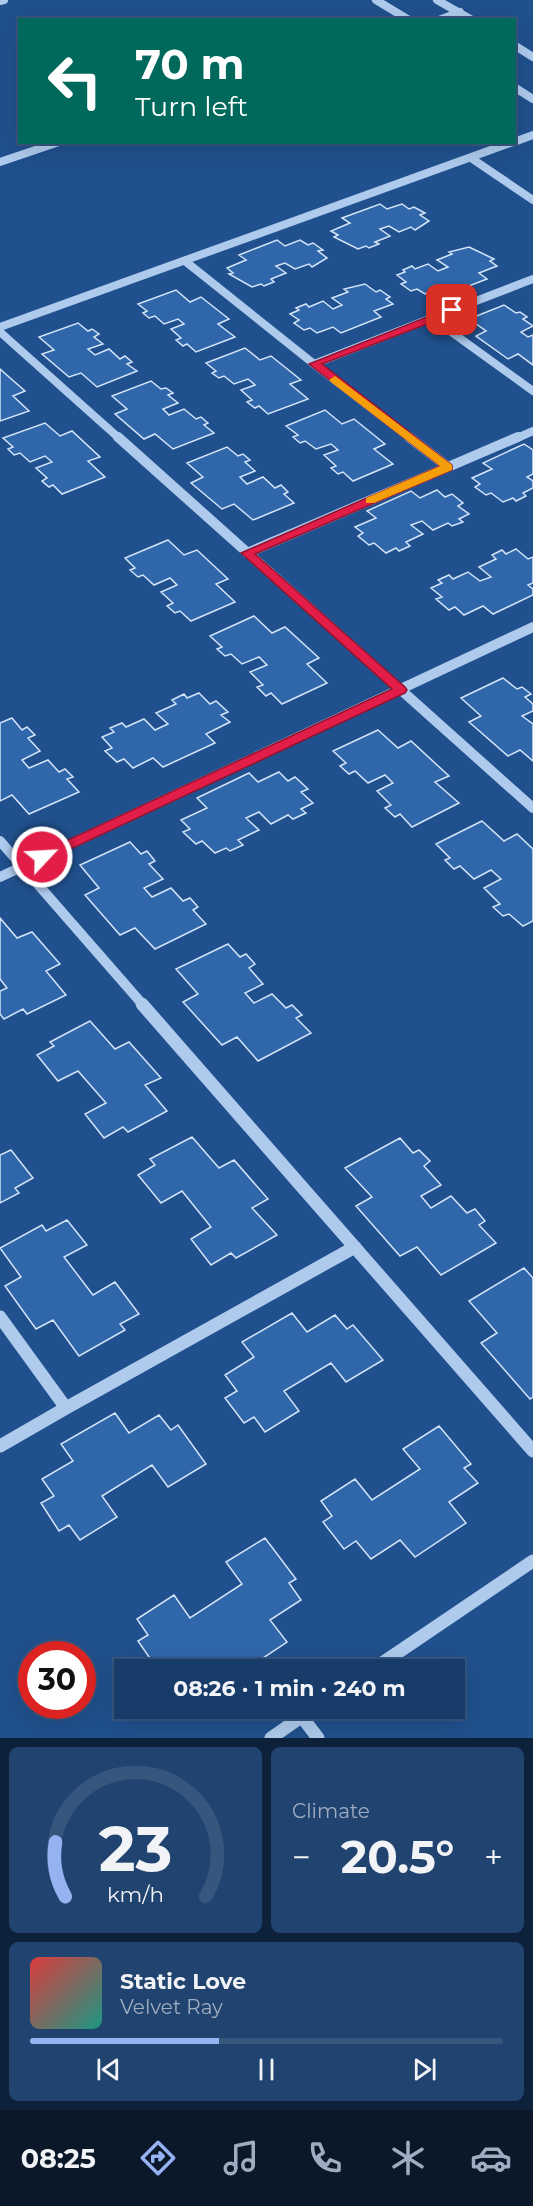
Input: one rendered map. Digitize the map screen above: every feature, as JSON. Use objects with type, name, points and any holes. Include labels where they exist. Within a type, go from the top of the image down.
[{"type":"street","points":[[376,0],[406,18]]},
{"type":"street","points":[[437,0],[469,18]]},
{"type":"street","points":[[444,18],[460,12]]},
{"type":"street","points":[[516,46],[533,57]]},
{"type":"street","points":[[516,88],[533,99]]},
{"type":"street","points":[[516,141],[533,135]]},
{"type":"street","points":[[0,162],[53,144]]},
{"type":"street","points":[[0,327],[509,144]]},
{"type":"street","points":[[471,158],[533,200]]},
{"type":"street","points":[[185,261],[448,467]]},
{"type":"street","points":[[314,364],[533,279]]},
{"type":"street","points":[[432,318],[533,391]]},
{"type":"street","points":[[0,332],[533,808]]},
{"type":"street","points":[[247,553],[533,431]]},
{"type":"street","points":[[0,877],[533,627]]},
{"type":"street","points":[[0,841],[533,1451]]},
{"type":"street","points":[[0,1446],[355,1247]]},
{"type":"street","points":[[0,1317],[66,1408]]},
{"type":"street","points":[[388,1659],[533,1561]]},
{"type":"street","points":[[271,1738],[299,1719]]},
{"type":"street","points":[[310,1719],[318,1738]]},
{"type":"building","points":[[380,204],[387,209],[402,204],[409,209],[414,207],[425,213],[420,215],[429,221],[415,230],[411,227],[399,232],[389,226],[380,229],[390,236],[375,242],[379,244],[369,248],[366,246],[358,249],[334,237],[338,235],[331,231],[350,223],[342,218]]},
{"type":"building","points":[[277,240],[285,246],[300,240],[308,245],[313,243],[323,250],[318,251],[327,258],[312,267],[309,264],[295,269],[285,263],[276,266],[286,273],[271,279],[274,282],[264,286],[261,284],[252,287],[229,274],[233,273],[227,268],[246,260],[239,255]]},
{"type":"building","points":[[469,247],[494,259],[490,261],[497,266],[479,273],[487,279],[448,294],[440,288],[425,294],[417,289],[411,291],[401,284],[406,282],[397,275],[405,272],[403,270],[412,266],[415,269],[428,264],[438,271],[448,267],[437,260],[452,254],[449,252]]},
{"type":"building","points":[[365,284],[376,292],[380,290],[390,297],[386,299],[393,304],[374,311],[381,317],[341,333],[333,327],[317,333],[310,328],[304,330],[294,323],[299,320],[290,314],[299,310],[296,308],[306,304],[309,307],[323,301],[333,309],[342,305],[332,298],[348,292],[344,289]]},
{"type":"building","points":[[176,290],[190,302],[201,297],[229,319],[218,324],[235,337],[196,352],[187,344],[183,346],[176,340],[181,338],[171,329],[184,324],[178,319],[164,324],[155,316],[149,318],[143,313],[147,311],[138,304]]},
{"type":"building","points":[[504,305],[527,317],[523,319],[533,326],[521,332],[528,337],[533,335],[533,365],[518,354],[508,359],[476,336],[486,331],[469,319]]},
{"type":"building","points":[[78,323],[88,331],[92,329],[99,334],[94,337],[103,344],[88,349],[95,355],[109,349],[120,359],[125,356],[132,362],[127,364],[137,371],[97,387],[81,373],[69,377],[42,354],[54,350],[39,337]]},
{"type":"building","points":[[245,348],[260,360],[271,356],[301,380],[290,384],[308,399],[268,414],[259,406],[255,408],[247,402],[252,400],[241,390],[255,385],[248,379],[234,384],[224,376],[219,378],[212,373],[216,371],[206,363]]},
{"type":"building","points":[[0,369],[25,391],[13,396],[29,411],[0,421]]},
{"type":"building","points":[[151,381],[161,389],[166,388],[173,393],[168,395],[178,403],[163,409],[169,415],[184,409],[196,419],[201,417],[208,423],[204,425],[214,433],[173,449],[155,434],[144,439],[115,414],[127,409],[112,396]]},
{"type":"building","points":[[325,410],[342,424],[354,419],[385,444],[374,449],[393,464],[353,481],[343,472],[338,474],[331,468],[336,466],[324,455],[338,450],[331,444],[316,449],[305,441],[300,443],[293,437],[298,435],[286,426]]},
{"type":"building","points":[[45,423],[60,436],[72,431],[100,457],[88,461],[105,477],[62,494],[53,485],[49,487],[42,481],[47,478],[36,468],[52,462],[45,456],[30,462],[20,453],[14,455],[8,449],[13,447],[3,438]]},
{"type":"building","points":[[524,444],[533,450],[533,474],[527,477],[533,481],[533,488],[523,493],[526,496],[516,501],[513,498],[503,502],[491,493],[486,495],[475,487],[480,484],[472,478],[492,469],[483,463]]},
{"type":"building","points":[[227,447],[238,456],[243,454],[250,460],[245,462],[255,471],[240,477],[247,484],[263,477],[275,488],[281,485],[288,492],[284,494],[294,503],[253,520],[234,504],[222,509],[191,483],[203,477],[187,463]]},
{"type":"building","points":[[437,490],[445,497],[452,494],[463,503],[458,506],[469,514],[459,519],[463,522],[452,526],[448,523],[433,530],[422,521],[411,525],[423,534],[406,542],[410,546],[399,551],[396,548],[386,553],[374,543],[369,545],[358,536],[363,533],[355,527],[376,518],[367,511],[411,491],[420,498]]},
{"type":"building","points":[[168,540],[184,555],[197,550],[228,579],[216,584],[235,602],[191,621],[180,611],[175,613],[167,606],[173,603],[161,592],[177,585],[170,578],[154,585],[143,575],[138,577],[130,570],[135,568],[125,558]]},
{"type":"building","points":[[516,549],[528,559],[533,557],[533,583],[528,585],[533,589],[533,595],[493,614],[483,606],[464,615],[455,607],[449,610],[436,599],[442,597],[431,588],[442,583],[438,580],[449,575],[453,579],[468,572],[480,581],[491,577],[479,567],[496,559],[492,555],[502,550],[506,554]]},
{"type":"building","points":[[254,616],[272,633],[285,627],[319,658],[307,664],[327,683],[282,704],[271,693],[266,696],[257,687],[263,685],[250,672],[267,665],[259,657],[242,664],[231,654],[225,656],[217,649],[222,647],[210,636]]},
{"type":"building","points":[[503,678],[517,689],[522,687],[531,694],[525,697],[533,704],[533,711],[522,716],[533,724],[533,761],[520,750],[508,756],[469,722],[481,716],[461,698]]},
{"type":"building","points":[[199,693],[210,704],[216,701],[228,712],[221,715],[230,722],[206,734],[215,743],[163,767],[153,758],[133,768],[124,759],[117,762],[105,751],[112,748],[102,737],[114,732],[110,728],[122,723],[126,727],[144,719],[155,730],[168,724],[156,713],[176,704],[172,700],[184,694],[187,698]]},
{"type":"building","points":[[12,718],[22,730],[27,727],[35,735],[28,738],[40,751],[22,760],[29,768],[48,760],[59,772],[65,769],[73,777],[67,779],[79,792],[29,814],[12,795],[0,801],[0,723]]},
{"type":"building","points":[[378,730],[398,748],[411,741],[449,776],[435,782],[459,803],[412,827],[400,814],[395,817],[385,808],[391,805],[377,791],[393,783],[385,775],[368,783],[355,771],[349,774],[340,766],[346,763],[333,751]]},
{"type":"building","points":[[279,772],[288,781],[295,777],[308,789],[301,792],[313,803],[301,809],[306,813],[293,819],[288,815],[271,824],[259,812],[246,818],[259,830],[238,840],[243,845],[230,851],[226,848],[215,853],[202,841],[196,844],[183,832],[190,829],[181,820],[207,808],[197,798],[249,773],[258,782]]},
{"type":"building","points":[[482,821],[504,841],[517,834],[533,849],[533,921],[523,926],[509,914],[503,916],[493,907],[500,904],[484,888],[501,879],[491,870],[474,879],[460,866],[454,869],[445,860],[450,858],[436,844]]},
{"type":"building","points":[[130,842],[141,854],[147,851],[155,861],[149,864],[163,879],[144,888],[152,897],[171,888],[183,901],[190,898],[198,907],[193,910],[206,924],[155,949],[135,928],[120,935],[85,895],[99,888],[80,865]]},
{"type":"building","points":[[0,918],[17,938],[32,932],[60,964],[46,971],[66,995],[27,1014],[23,1009],[4,1019],[0,1014],[0,991],[7,988],[0,979]]},
{"type":"building","points":[[228,944],[240,957],[246,954],[255,964],[249,968],[263,984],[245,993],[254,1003],[272,994],[286,1008],[292,1005],[302,1015],[296,1018],[311,1033],[258,1061],[237,1037],[222,1045],[183,1002],[198,994],[176,969]]},
{"type":"building","points":[[90,1021],[115,1049],[129,1042],[161,1078],[145,1085],[167,1111],[128,1132],[123,1127],[104,1138],[85,1114],[106,1103],[78,1071],[58,1081],[37,1055],[54,1046],[50,1042]]},
{"type":"building","points":[[192,1137],[219,1168],[234,1160],[268,1199],[252,1208],[277,1235],[236,1258],[231,1253],[211,1265],[191,1239],[211,1227],[182,1191],[161,1203],[138,1175],[155,1165],[150,1159]]},
{"type":"building","points":[[400,1138],[413,1153],[419,1150],[430,1161],[424,1166],[441,1185],[421,1196],[431,1208],[451,1196],[467,1213],[475,1209],[485,1221],[479,1225],[496,1243],[441,1275],[417,1247],[400,1256],[356,1206],[372,1197],[345,1168]]},
{"type":"building","points":[[11,1150],[33,1178],[15,1188],[19,1193],[0,1203],[0,1155]]},
{"type":"building","points":[[67,1220],[87,1245],[64,1257],[93,1295],[115,1282],[139,1314],[120,1324],[125,1330],[79,1356],[53,1320],[36,1329],[5,1286],[21,1277],[0,1248],[42,1225],[46,1231]]},
{"type":"building","points":[[524,1268],[533,1278],[533,1397],[530,1399],[481,1343],[497,1333],[469,1301]]},
{"type":"building","points":[[292,1313],[307,1332],[335,1315],[347,1329],[353,1325],[383,1360],[346,1382],[331,1363],[284,1391],[299,1411],[265,1432],[254,1417],[244,1423],[225,1398],[237,1391],[225,1375],[254,1357],[242,1342]]},
{"type":"building","points":[[115,1413],[129,1433],[159,1415],[171,1430],[178,1425],[206,1464],[168,1487],[152,1465],[102,1496],[117,1517],[80,1540],[69,1525],[59,1531],[41,1503],[54,1496],[42,1479],[73,1461],[61,1444]]},
{"type":"building","points":[[439,1426],[471,1464],[464,1468],[478,1483],[449,1502],[466,1523],[415,1557],[400,1540],[371,1559],[356,1541],[344,1549],[323,1522],[332,1516],[321,1501],[355,1479],[372,1500],[420,1469],[403,1449]]},
{"type":"building","points":[[265,1538],[296,1579],[289,1583],[301,1600],[270,1620],[287,1642],[262,1659],[150,1659],[138,1641],[148,1635],[137,1619],[174,1595],[190,1618],[242,1584],[226,1562]]},
{"type":"slow traffic","points":[[335,380],[448,467],[370,500]]},
{"type":"route","points":[[42,857],[401,690],[247,553],[448,467],[314,364],[452,310]]}]
